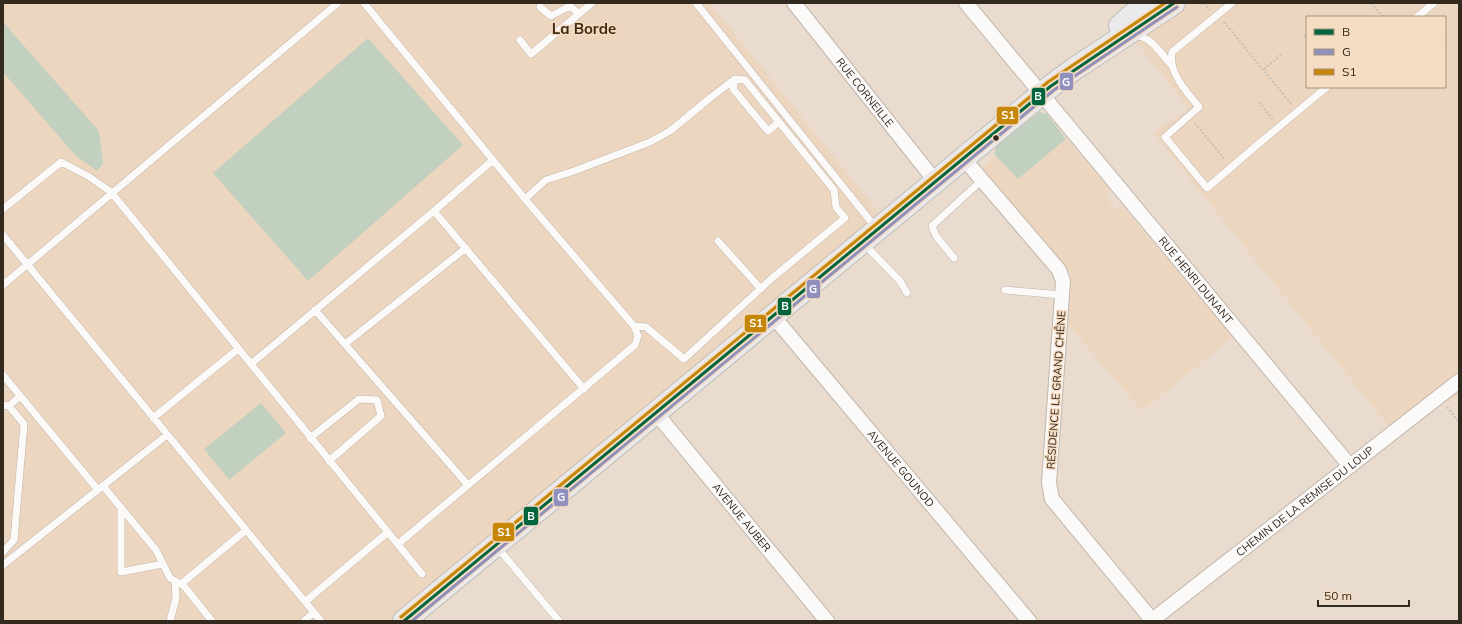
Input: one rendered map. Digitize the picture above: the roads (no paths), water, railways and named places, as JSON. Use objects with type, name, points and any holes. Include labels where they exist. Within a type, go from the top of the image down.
[{"type":"main road","points":[[404,621],[1041,94],[1074,69],[1174,3]]},
{"type":"main road","points":[[1074,69],[1136,6]]},
{"type":"street","name":"RUE CORNEILLE","points":[[794,3],[936,182]]},
{"type":"street","name":"RUE HENRI DUNANT","points":[[966,3],[1350,466]]},
{"type":"street","name":"RÉSIDENCE LE GRAND CHÊNE","points":[[964,159],[1059,270],[1063,281],[1049,483],[1052,499],[1152,621]]},
{"type":"street","name":"AVENUE GOUNOD","points":[[773,316],[1029,621]]},
{"type":"street","name":"CHEMIN DE LA REMISE DU LOUP","points":[[1152,621],[1350,466],[1440,398],[1459,381]]},
{"type":"street","name":"AVENUE AUBER","points":[[656,413],[827,621]]},
{"type":"lane","points":[[3,285],[111,192],[338,3]]},
{"type":"lane","points":[[364,3],[525,199],[634,326],[638,336],[635,345],[398,544]]},
{"type":"lane","points":[[520,40],[531,54],[592,3]]},
{"type":"lane","points":[[696,3],[870,236],[907,293]]},
{"type":"lane","points":[[1172,66],[1172,52],[1232,3]]},
{"type":"lane","points":[[1418,16],[1434,3]]},
{"type":"lane","points":[[540,7],[551,16],[570,6],[579,14]]},
{"type":"lane","points":[[1121,38],[1137,35],[1151,42],[1172,66],[1184,88],[1199,107],[1165,137],[1207,188],[1326,88]]},
{"type":"lane","points":[[525,199],[546,180],[650,142],[670,131],[735,79],[745,80],[834,190],[836,207],[845,218],[761,289],[684,359],[646,326],[634,326]]},
{"type":"lane","points":[[735,79],[733,89],[768,131],[779,122]]},
{"type":"lane","points":[[251,364],[493,160]]},
{"type":"lane","points":[[3,209],[61,162],[88,176],[111,192],[422,574]]},
{"type":"lane","points":[[954,258],[936,236],[932,226],[982,180]]},
{"type":"lane","points":[[434,211],[584,389]]},
{"type":"lane","points":[[3,236],[246,530],[306,600],[321,621]]},
{"type":"lane","points":[[718,240],[761,289]]},
{"type":"lane","points":[[345,344],[466,248]]},
{"type":"lane","points":[[1005,290],[1062,295]]},
{"type":"lane","points":[[315,310],[468,485]]},
{"type":"lane","points":[[153,418],[238,349]]},
{"type":"lane","points":[[3,375],[100,488],[121,507],[156,550],[170,578],[178,583],[212,621]]},
{"type":"lane","points":[[310,438],[359,399],[377,400],[386,392]]},
{"type":"lane","points":[[20,396],[6,405],[24,424]]},
{"type":"lane","points":[[329,461],[381,416],[377,400]]},
{"type":"lane","points":[[3,552],[14,540],[24,424],[36,415]]},
{"type":"lane","points":[[3,565],[167,435]]},
{"type":"lane","points":[[121,507],[121,572],[163,564]]},
{"type":"lane","points":[[170,621],[178,583],[246,530]]},
{"type":"lane","points":[[306,600],[388,532]]},
{"type":"lane","points":[[495,545],[559,621]]},
{"type":"lane","points":[[304,621],[314,612]]},
{"type":"district","name":"La Borde","points":[[584,28]]}]
